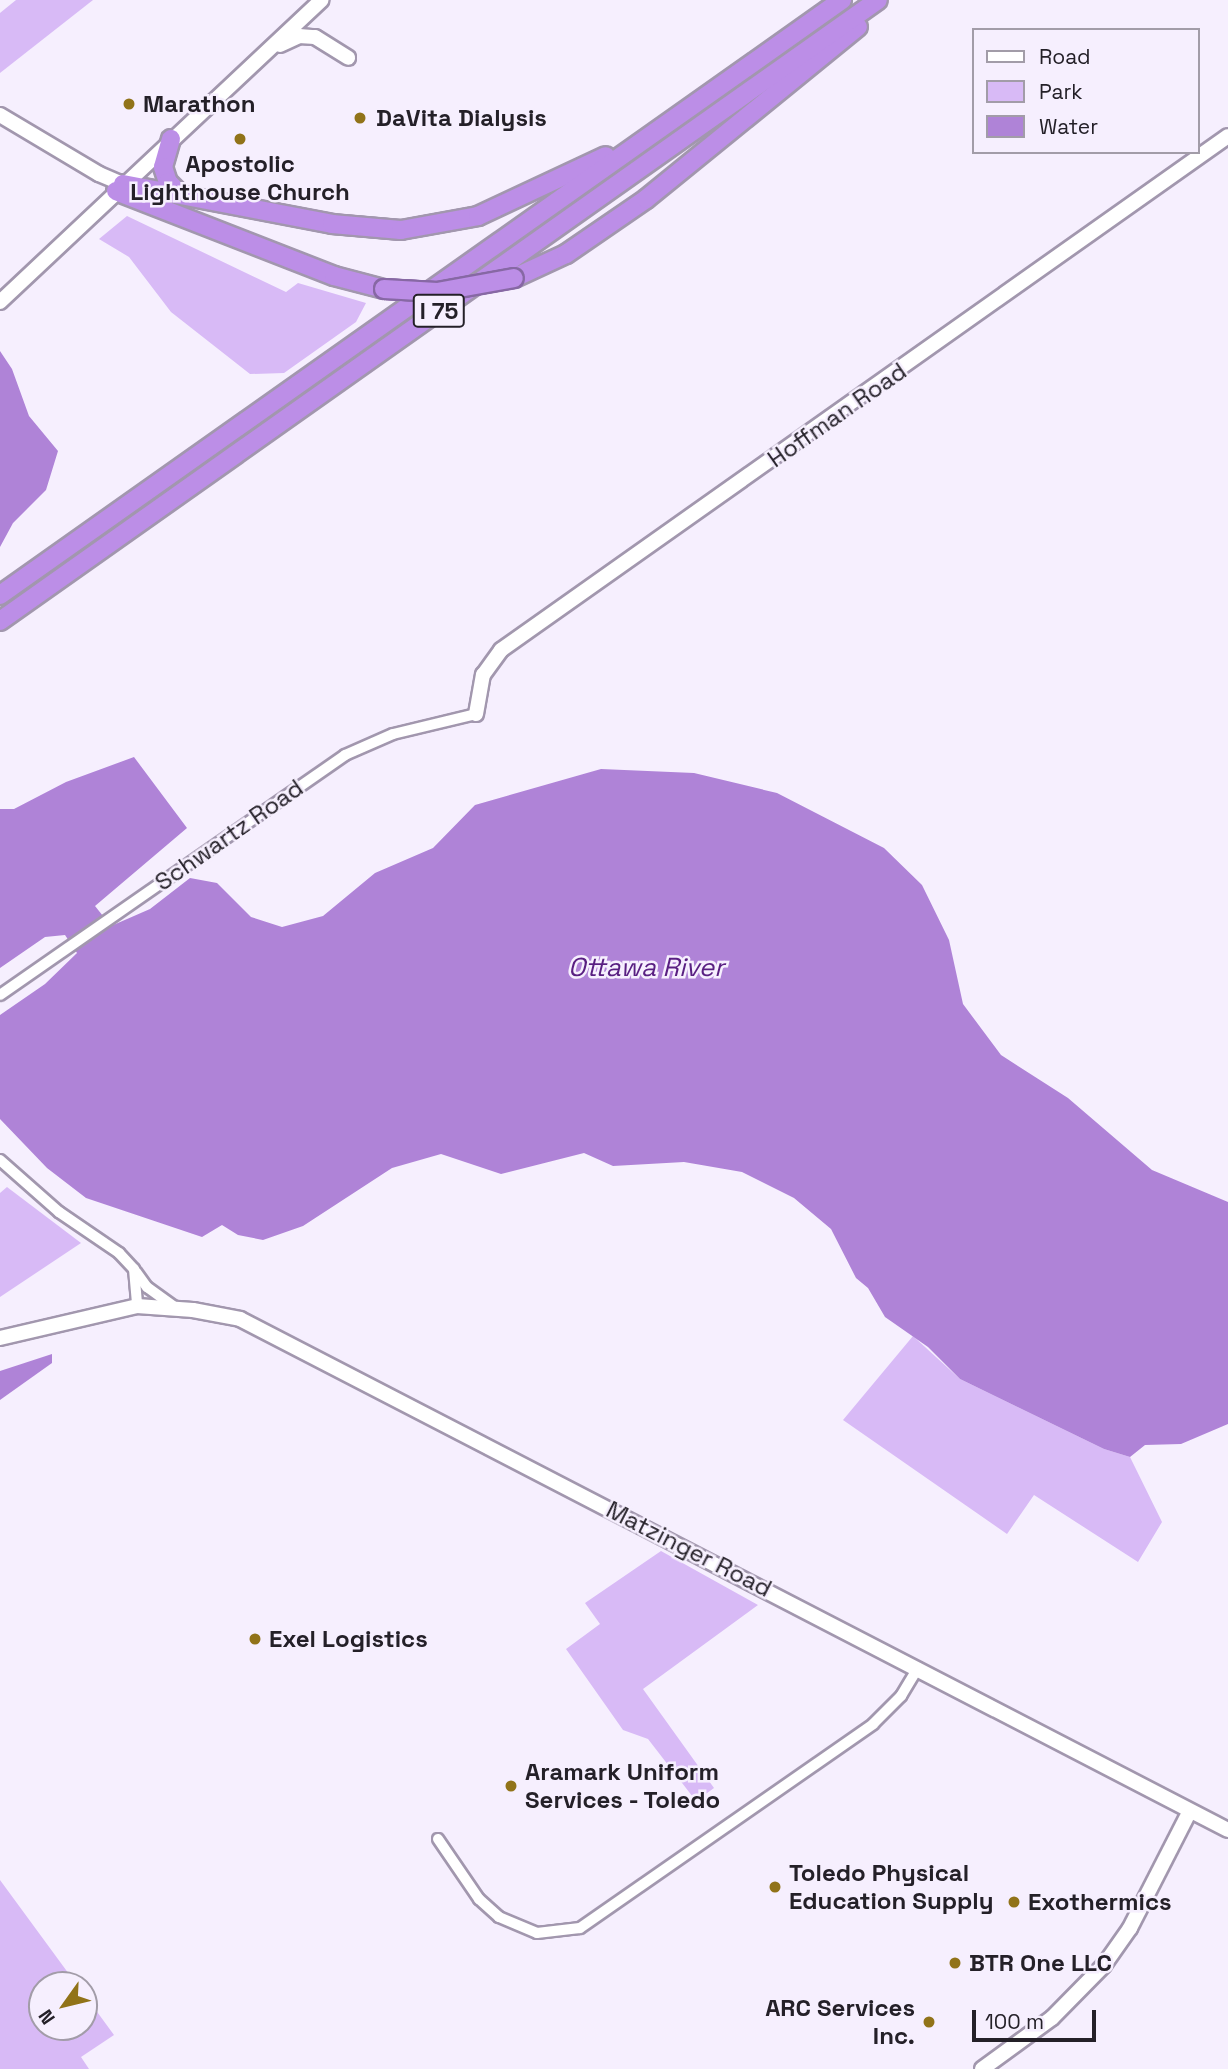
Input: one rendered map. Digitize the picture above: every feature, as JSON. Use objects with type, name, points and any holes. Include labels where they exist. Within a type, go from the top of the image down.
[{"type":"highway","name":"I 75","points":[[0,595],[842,0]]},
{"type":"highway","name":"I 75","points":[[0,621],[878,0]]},
{"type":"highway","points":[[120,187],[334,275],[384,289],[450,291],[514,278],[566,254],[646,199],[890,0]]},
{"type":"highway","points":[[120,187],[180,194],[344,226],[427,228],[492,211],[647,137]]},
{"type":"highway","points":[[171,139],[163,167],[168,182],[180,194]]},
{"type":"street","points":[[0,302],[322,0]]},
{"type":"street","points":[[267,52],[307,36],[331,44],[348,58]]},
{"type":"street","points":[[0,115],[120,187]]},
{"type":"street","name":"Hoffman Road","points":[[476,714],[483,675],[501,650],[1228,136]]},
{"type":"street","name":"Schwartz Road","points":[[0,995],[345,755],[393,734],[476,714]]},
{"type":"street","points":[[0,1160],[59,1212],[119,1252],[147,1287],[177,1308]]},
{"type":"street","points":[[134,1269],[137,1306]]},
{"type":"street","name":"Matzinger Road","points":[[0,1338],[137,1306],[177,1308],[240,1319],[285,1339],[1228,1830]]},
{"type":"street","points":[[438,1839],[480,1899],[499,1917],[537,1933],[580,1928],[873,1724],[901,1696],[918,1668]]},
{"type":"street","points":[[982,2069],[1052,2018],[1104,1965],[1130,1928],[1190,1811]]},
{"type":"green space","points":[[16,0],[93,0],[0,73],[0,13]]},
{"type":"green space","points":[[127,216],[286,292],[298,283],[366,303],[356,322],[284,373],[250,374],[171,312],[129,257],[99,239]]},
{"type":"green space","points":[[7,1187],[81,1243],[0,1297],[0,1193]]},
{"type":"green space","points":[[913,1336],[960,1379],[1104,1449],[1130,1457],[1162,1522],[1138,1562],[1034,1495],[1007,1534],[843,1420]]},
{"type":"green space","points":[[661,1551],[758,1605],[643,1689],[714,1788],[696,1801],[648,1739],[623,1730],[566,1649],[600,1624],[585,1603]]},
{"type":"green space","points":[[0,1880],[67,1971],[28,1971],[28,2041],[98,2041],[98,2013],[114,2035],[81,2057],[89,2069],[0,2069]]},
{"type":"water","points":[[0,351],[12,369],[29,416],[58,451],[46,490],[13,523],[0,547]]},
{"type":"water","name":"Ottawa River","points":[[134,757],[187,828],[95,906],[111,926],[150,909],[190,878],[217,883],[251,917],[282,927],[323,916],[375,873],[433,848],[475,805],[601,769],[694,773],[777,793],[884,848],[922,885],[949,940],[963,1004],[1001,1055],[1068,1098],[1152,1170],[1228,1202],[1228,1424],[1181,1444],[1145,1445],[1130,1457],[1104,1449],[960,1379],[928,1347],[885,1317],[868,1288],[856,1278],[831,1229],[794,1198],[742,1172],[684,1162],[613,1166],[584,1153],[501,1174],[441,1154],[392,1168],[303,1226],[263,1240],[238,1235],[222,1225],[202,1237],[86,1198],[47,1168],[0,1119],[0,1015],[45,984],[77,953],[65,935],[45,937],[0,968],[0,809],[14,809],[66,782]]},
{"type":"water","points":[[52,1354],[52,1363],[0,1400],[0,1371]]},
{"type":"place","name":"Marathon","points":[[129,104]]},
{"type":"place","name":"DaVita Dialysis","points":[[360,118]]},
{"type":"place","name":"Apostolic Lighthouse Church","points":[[240,139]]},
{"type":"place","name":"Exel Logistics","points":[[255,1639]]},
{"type":"place","name":"Aramark Uniform Services - Toledo","points":[[511,1786]]},
{"type":"place","name":"Toledo Physical Education Supply","points":[[775,1887]]},
{"type":"place","name":"Exothermics","points":[[1014,1902]]},
{"type":"place","name":"BTR One LLC","points":[[955,1963]]},
{"type":"place","name":"ARC Services Inc.","points":[[929,2022]]}]
